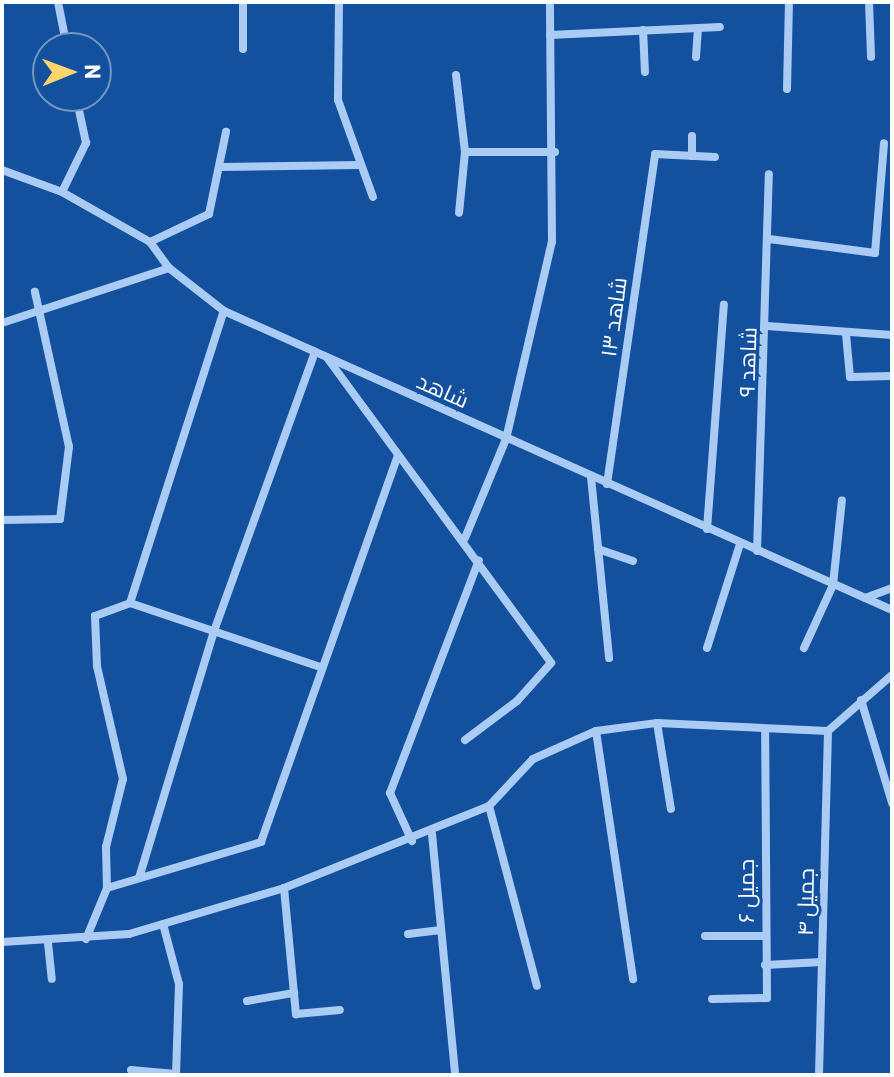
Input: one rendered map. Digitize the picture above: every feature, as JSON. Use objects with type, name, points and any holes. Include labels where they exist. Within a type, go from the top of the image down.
[{"type":"street","points":[[58,2],[64,32]]},
{"type":"street","points":[[243,2],[243,49]]},
{"type":"street","points":[[339,2],[338,100],[373,197]]},
{"type":"street","points":[[465,538],[506,439],[552,242],[555,152],[550,2]]},
{"type":"street","points":[[787,89],[789,2]]},
{"type":"street","points":[[869,2],[871,57]]},
{"type":"street","points":[[550,35],[720,27]]},
{"type":"street","points":[[696,57],[698,28]]},
{"type":"street","points":[[643,30],[645,72]]},
{"type":"street","points":[[456,75],[465,152],[459,213]]},
{"type":"street","points":[[62,192],[86,143],[79,112]]},
{"type":"street","points":[[150,242],[209,214],[226,132]]},
{"type":"street","points":[[692,136],[692,156],[715,157]]},
{"type":"street","points":[[769,239],[875,253],[884,143]]},
{"type":"street","points":[[465,152],[555,152]]},
{"type":"street","name":"شاهد ۱۳","points":[[607,484],[655,154],[692,156]]},
{"type":"street","points":[[221,167],[359,165]]},
{"type":"street","name":"شاهد","points":[[2,170],[62,192],[150,242],[169,268],[224,311],[892,610]]},
{"type":"street","name":"شاهد ۹","points":[[757,551],[767,326],[769,174]]},
{"type":"street","points":[[2,323],[43,313],[169,268]]},
{"type":"street","points":[[2,520],[60,519],[69,447],[43,313],[35,292]]},
{"type":"street","points":[[707,529],[724,305]]},
{"type":"street","points":[[130,603],[224,311]]},
{"type":"street","points":[[767,326],[892,335]]},
{"type":"street","points":[[846,334],[850,377],[892,376]]},
{"type":"street","points":[[139,878],[214,631],[315,352]]},
{"type":"street","points":[[327,358],[398,456],[465,538],[551,663],[465,740]]},
{"type":"street","points":[[107,888],[261,842],[320,667],[398,456]]},
{"type":"street","points":[[591,477],[609,658]]},
{"type":"street","points":[[804,648],[833,585],[842,500]]},
{"type":"street","points":[[707,648],[740,544]]},
{"type":"street","points":[[598,549],[633,561]]},
{"type":"street","points":[[412,841],[390,793],[479,560]]},
{"type":"street","points":[[864,598],[892,588]]},
{"type":"street","points":[[86,939],[107,888],[106,847],[123,779],[97,666],[95,616],[130,603],[320,667]]},
{"type":"street","points":[[2,942],[48,943],[86,939],[163,924],[284,888],[432,834],[489,806],[533,759],[596,731],[657,723],[828,731],[892,675]]},
{"type":"street","points":[[861,700],[889,772],[892,803]]},
{"type":"street","points":[[657,723],[671,809]]},
{"type":"street","name":"جمیل ۶","points":[[712,999],[767,998],[764,936],[765,730]]},
{"type":"street","points":[[596,731],[633,979]]},
{"type":"street","name":"جمیل ۴","points":[[819,1075],[828,731]]},
{"type":"street","points":[[489,806],[537,986]]},
{"type":"street","points":[[432,834],[455,1075]]},
{"type":"street","points":[[284,888],[296,1014],[340,1010]]},
{"type":"street","points":[[131,1070],[176,1075],[179,984],[163,924]]},
{"type":"street","points":[[408,934],[441,930]]},
{"type":"street","points":[[705,936],[764,936]]},
{"type":"street","points":[[48,943],[52,979]]},
{"type":"street","points":[[765,965],[822,962]]},
{"type":"street","points":[[247,1001],[294,993]]}]
